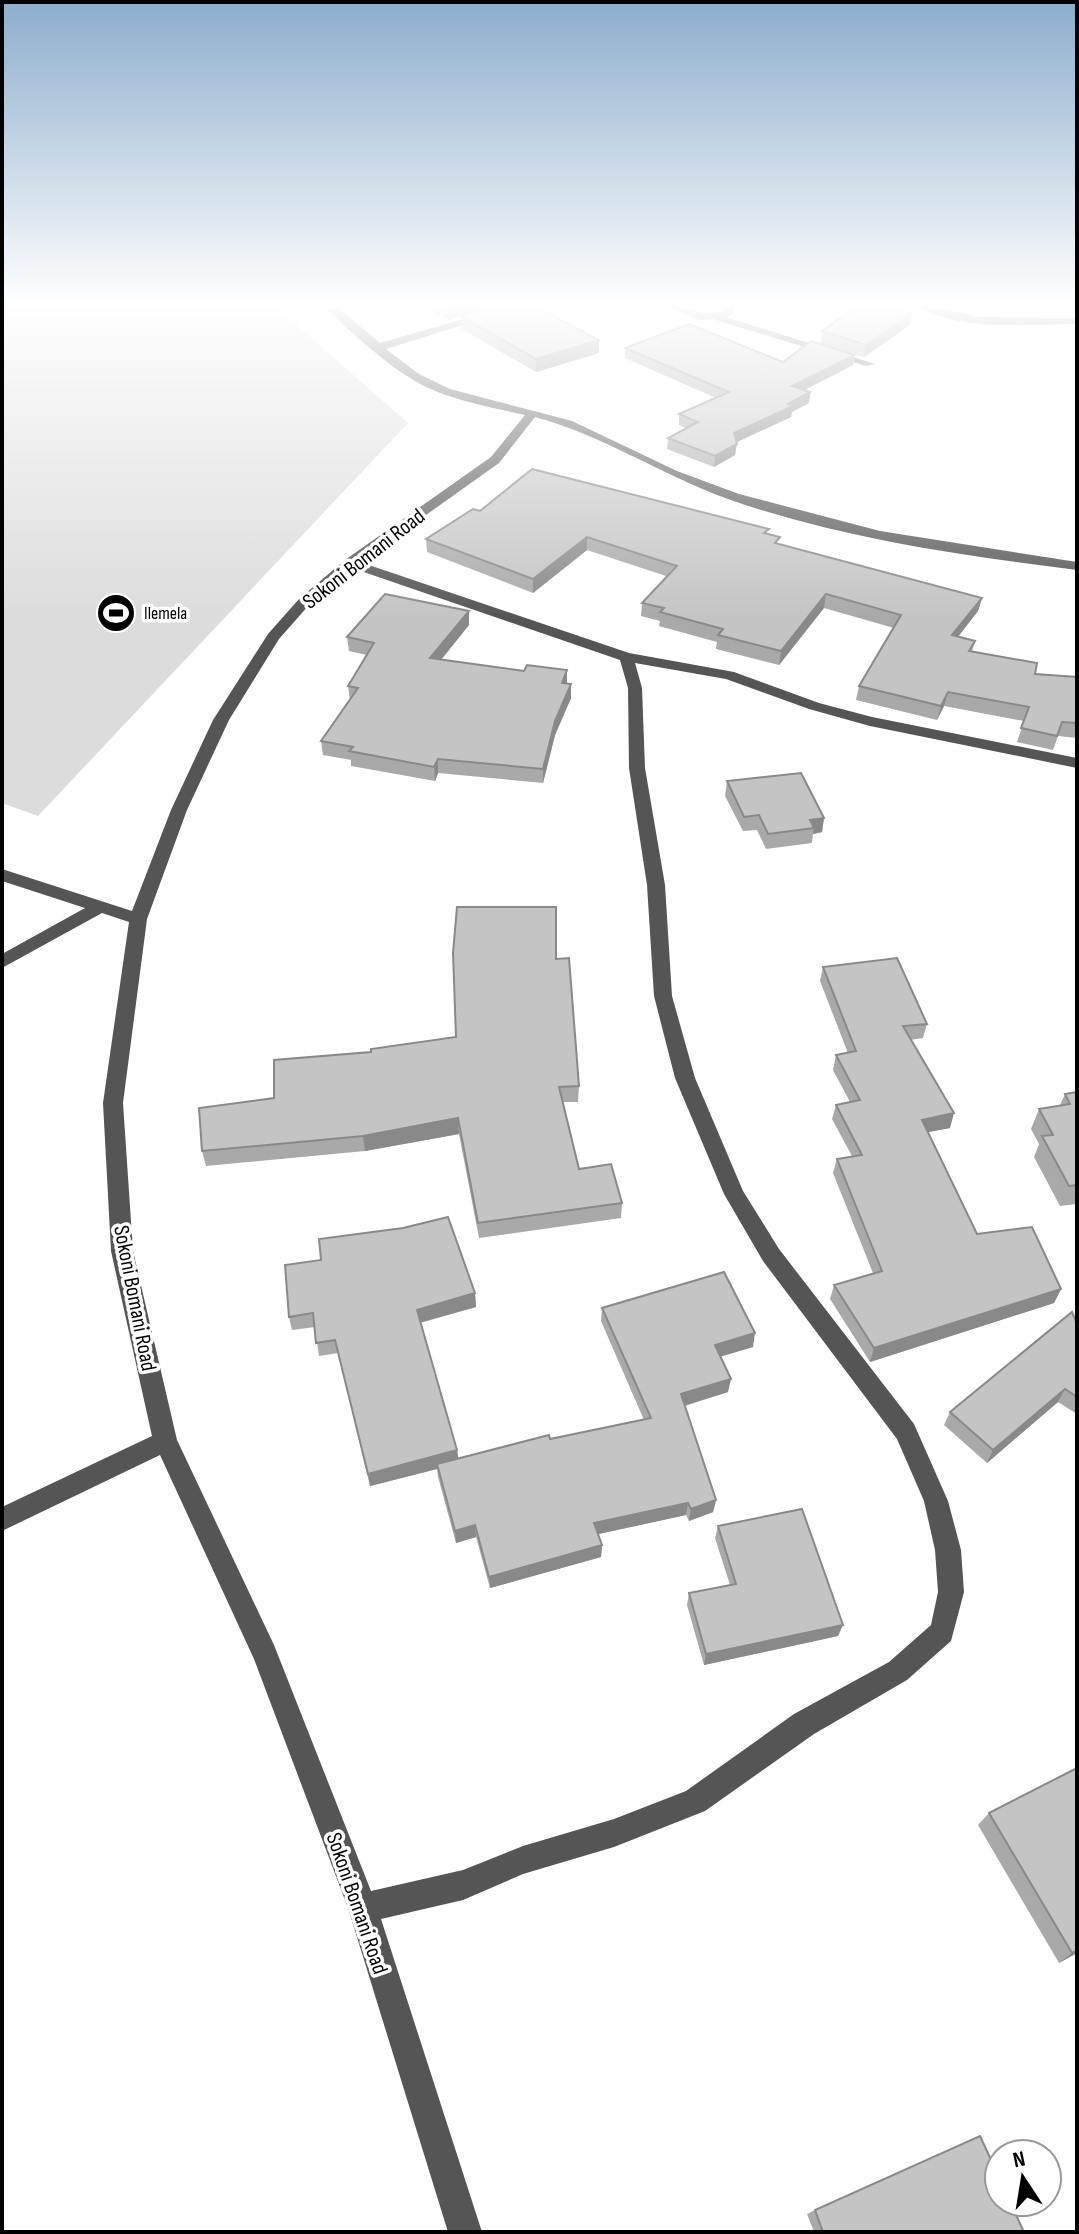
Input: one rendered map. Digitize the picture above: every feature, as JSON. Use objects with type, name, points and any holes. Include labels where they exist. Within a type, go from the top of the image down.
[{"type":"street","points":[[525,410],[570,424],[689,481],[764,505],[916,543],[1077,566]]},
{"type":"street","name":"Sokoni Bomani Road","points":[[465,2232],[363,1908],[265,1654],[165,1441],[122,1251],[113,1103],[138,919],[179,810],[221,720],[273,637],[304,602],[350,563],[495,460],[533,412]]},
{"type":"street","points":[[350,563],[626,657],[729,675],[814,706],[870,721],[1077,763]]},
{"type":"street","points":[[363,1908],[463,1885],[523,1860],[614,1833],[695,1801],[804,1724],[898,1671],[942,1632],[951,1592],[948,1550],[936,1501],[906,1432],[771,1255],[734,1194],[685,1078],[663,996],[656,885],[637,768],[635,688],[626,657]]},
{"type":"street","points":[[2,875],[138,919]]},
{"type":"street","points":[[2,962],[100,907]]},
{"type":"street","points":[[2,1519],[165,1441]]},
{"type":"shaded area","name":"Ilemela","points":[[2,410],[394,410],[408,423],[38,816],[2,803]]},
{"type":"building","points":[[688,410],[784,410],[734,433],[737,444],[715,456],[668,438],[698,422],[679,414]]},
{"type":"building","points":[[532,469],[769,529],[764,533],[780,537],[775,543],[982,598],[952,635],[975,641],[969,651],[1037,663],[1035,674],[1077,677],[1077,723],[1062,722],[1057,736],[1021,728],[1029,707],[948,692],[941,706],[859,686],[901,615],[826,594],[781,651],[718,635],[723,629],[660,612],[664,608],[642,603],[677,566],[587,537],[533,579],[426,539],[473,509],[480,511]]},
{"type":"building","points":[[385,594],[469,611],[430,658],[524,671],[527,665],[567,670],[562,683],[571,684],[555,721],[543,769],[438,759],[434,767],[349,751],[353,747],[321,741],[358,688],[348,686],[374,643],[347,637]]},
{"type":"building","points":[[801,773],[824,818],[810,820],[814,828],[768,834],[759,815],[744,817],[727,781]]},
{"type":"building","points":[[457,907],[556,907],[556,959],[569,958],[579,1086],[559,1087],[579,1169],[611,1164],[622,1203],[478,1223],[458,1118],[363,1136],[202,1151],[199,1108],[274,1098],[274,1060],[371,1052],[371,1049],[456,1037],[453,953]]},
{"type":"building","points":[[897,958],[927,1024],[903,1026],[954,1113],[922,1120],[977,1234],[1032,1227],[1061,1289],[874,1348],[834,1285],[882,1271],[837,1159],[862,1155],[836,1105],[860,1100],[836,1055],[856,1051],[823,967]]},
{"type":"building","points":[[1077,1092],[1077,1185],[1069,1186],[1042,1136],[1053,1135],[1039,1109],[1070,1104],[1065,1094]]},
{"type":"building","points":[[448,1217],[475,1293],[417,1310],[457,1450],[368,1474],[335,1340],[316,1343],[313,1313],[289,1317],[285,1265],[321,1260],[319,1239],[403,1228]]},
{"type":"building","points":[[724,1272],[755,1333],[715,1345],[731,1379],[681,1394],[716,1500],[691,1509],[688,1503],[594,1523],[602,1545],[489,1577],[475,1525],[455,1531],[437,1464],[549,1435],[550,1439],[651,1418],[602,1308]]},
{"type":"building","points":[[1072,1312],[1077,1324],[1077,1397],[1065,1389],[993,1450],[950,1412]]},
{"type":"building","points":[[802,1509],[843,1625],[706,1654],[689,1593],[736,1584],[718,1526]]},
{"type":"building","points":[[1077,1768],[1077,1950],[1072,1953],[989,1813]]},
{"type":"building","points":[[980,2136],[983,2142],[983,2218],[1017,2218],[1024,2232],[823,2232],[815,2210]]},
{"type":"place","name":"Ilemela","points":[[116,613]]}]
